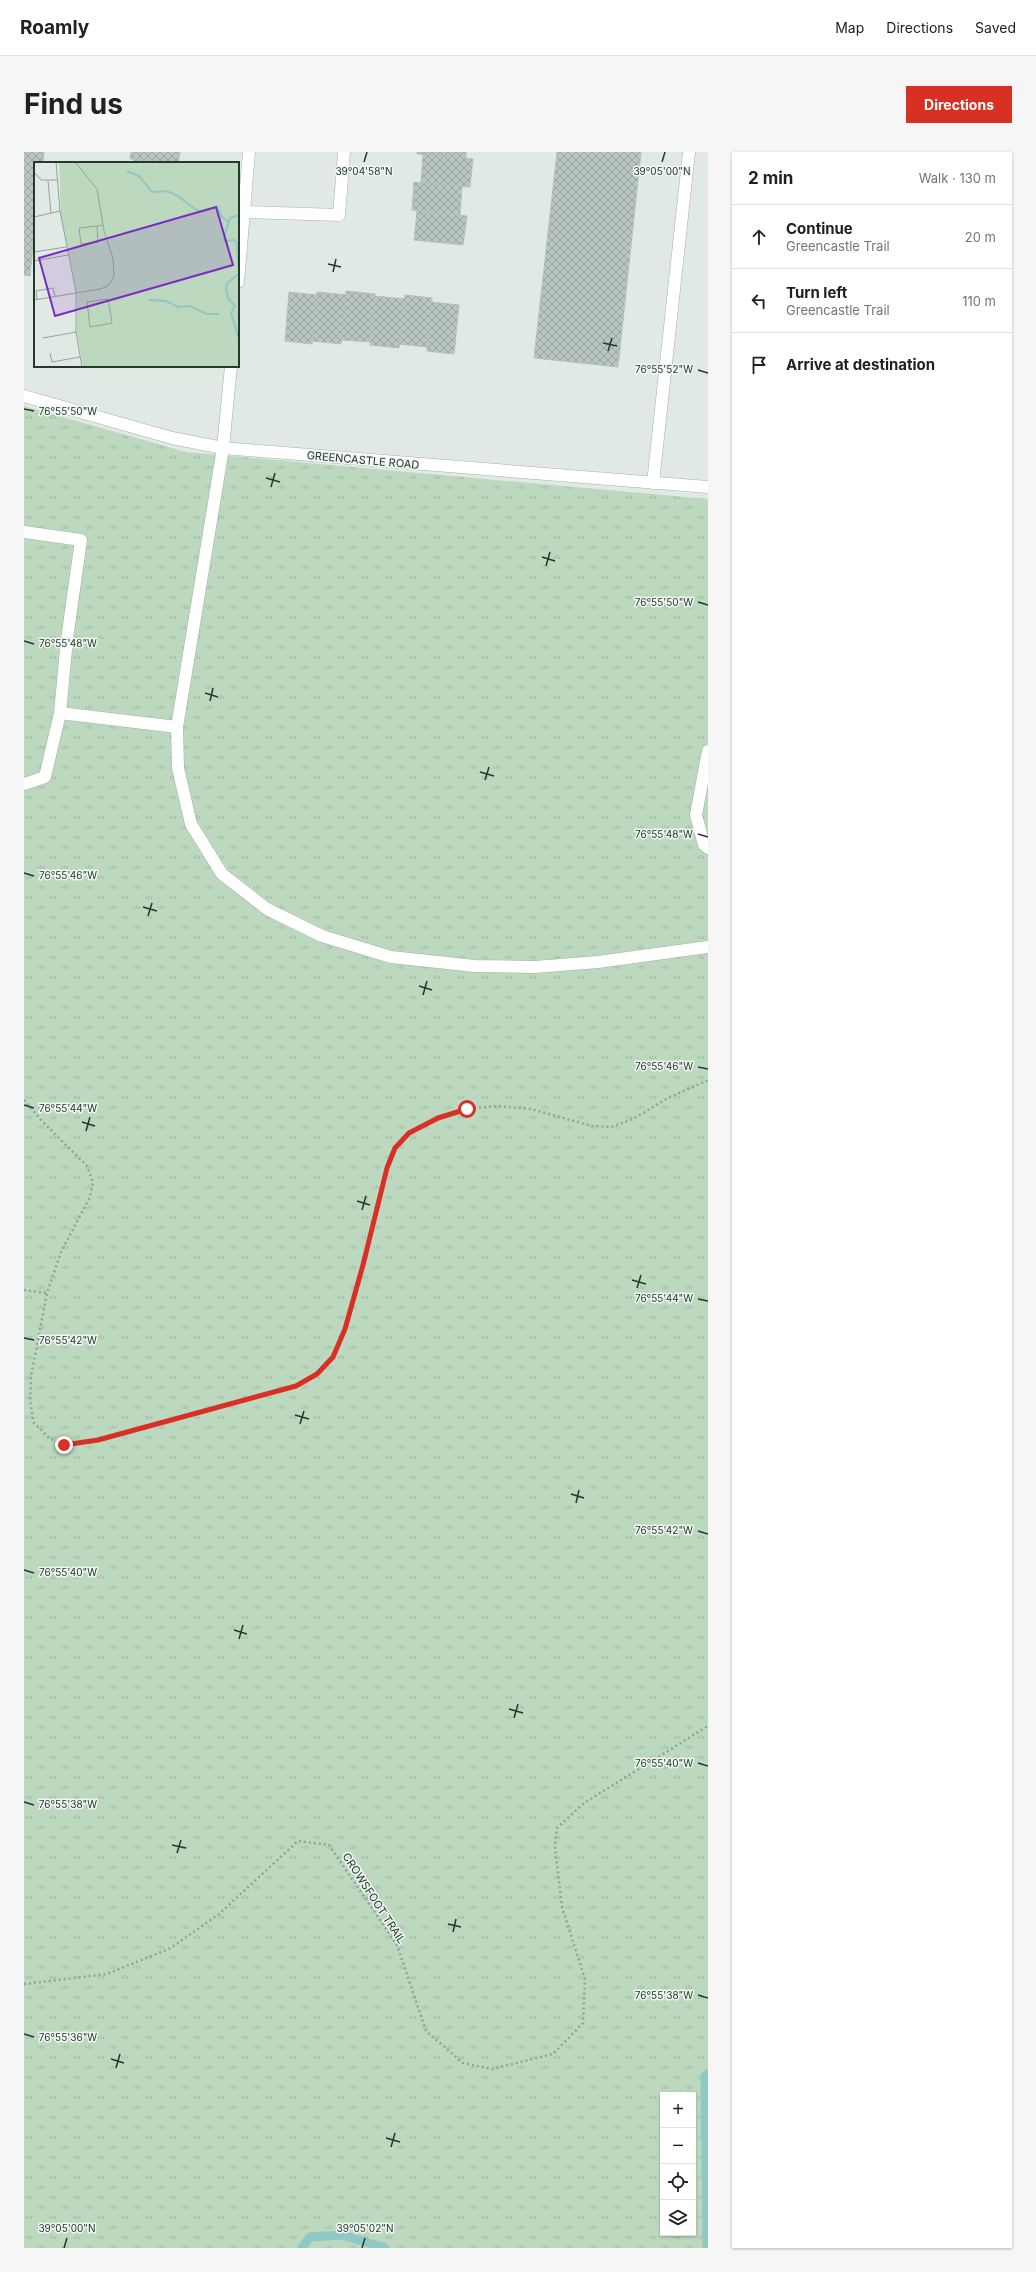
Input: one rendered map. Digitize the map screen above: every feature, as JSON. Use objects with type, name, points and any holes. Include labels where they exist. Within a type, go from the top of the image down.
[{"type":"street","points":[[239,270],[249,152]]},
{"type":"street","points":[[244,212],[339,216],[344,152]]},
{"type":"street","points":[[653,483],[689,152]]},
{"type":"street","points":[[231,367],[223,448],[177,727],[178,768],[191,824],[222,874],[267,909],[322,936],[391,957],[475,966],[535,967],[598,962],[708,947]]},
{"type":"street","name":"GREENCASTLE ROAD","points":[[24,396],[172,438],[223,448],[708,487]]},
{"type":"street","points":[[24,532],[80,540],[67,639],[60,713],[45,777],[24,784]]},
{"type":"street","points":[[60,713],[177,727]]},
{"type":"street","points":[[708,751],[696,815],[704,845],[708,848]]},
{"type":"path","points":[[24,1100],[42,1121],[87,1166],[93,1182],[90,1197],[61,1252],[47,1293],[31,1376],[30,1401],[34,1423],[49,1438],[64,1445],[98,1440],[296,1386],[317,1374],[333,1357],[345,1329],[387,1168],[395,1148],[409,1133],[438,1118],[467,1109],[498,1106],[531,1109],[592,1126],[611,1127],[633,1119],[668,1098],[708,1080]]},
{"type":"path","points":[[24,1290],[47,1293]]},
{"type":"path","name":"CROWSFOOT TRAIL","points":[[24,1984],[106,1974],[171,1948],[219,1914],[298,1841],[329,1845],[397,1945],[426,2031],[463,2063],[492,2069],[553,2054],[583,2023],[586,1979],[562,1907],[555,1847],[557,1828],[584,1803],[708,1726]]},
{"type":"green space","points":[[24,406],[186,452],[708,499],[708,2248],[24,2248]]},
{"type":"building","points":[[24,152],[44,152],[43,162],[34,162],[34,181],[24,180]]},
{"type":"building","points":[[131,152],[180,152],[178,162],[130,159]]},
{"type":"building","points":[[417,152],[466,152],[466,158],[417,154]]},
{"type":"building","points":[[557,152],[641,152],[618,367],[534,358]]},
{"type":"building","points":[[423,154],[473,159],[470,187],[421,183]]},
{"type":"building","points":[[134,159],[162,162],[134,162]]},
{"type":"building","points":[[24,180],[34,181],[34,212],[24,211]]},
{"type":"building","points":[[414,182],[462,186],[460,215],[412,210]]},
{"type":"building","points":[[24,211],[34,212],[34,244],[24,243]]},
{"type":"building","points":[[417,211],[467,216],[463,245],[414,240]]},
{"type":"building","points":[[24,243],[33,244],[30,276],[24,275]]},
{"type":"building","points":[[346,291],[375,294],[371,342],[341,340]]},
{"type":"building","points":[[289,292],[317,295],[312,344],[285,341]]},
{"type":"building","points":[[317,292],[346,295],[341,344],[312,341]]},
{"type":"building","points":[[405,295],[432,298],[427,347],[399,344]]},
{"type":"building","points":[[375,296],[405,299],[399,348],[370,345]]},
{"type":"building","points":[[431,302],[459,305],[454,354],[427,351]]},
{"type":"waterway","points":[[707,2248],[705,2076],[708,2074]]},
{"type":"waterway","points":[[302,2248],[310,2237],[342,2235],[385,2248]]},
{"type":"route","points":[[64,1445],[98,1440],[296,1386],[317,1374],[333,1357],[345,1329],[363,1265],[387,1168],[395,1148],[409,1133],[438,1118],[467,1109]]}]
